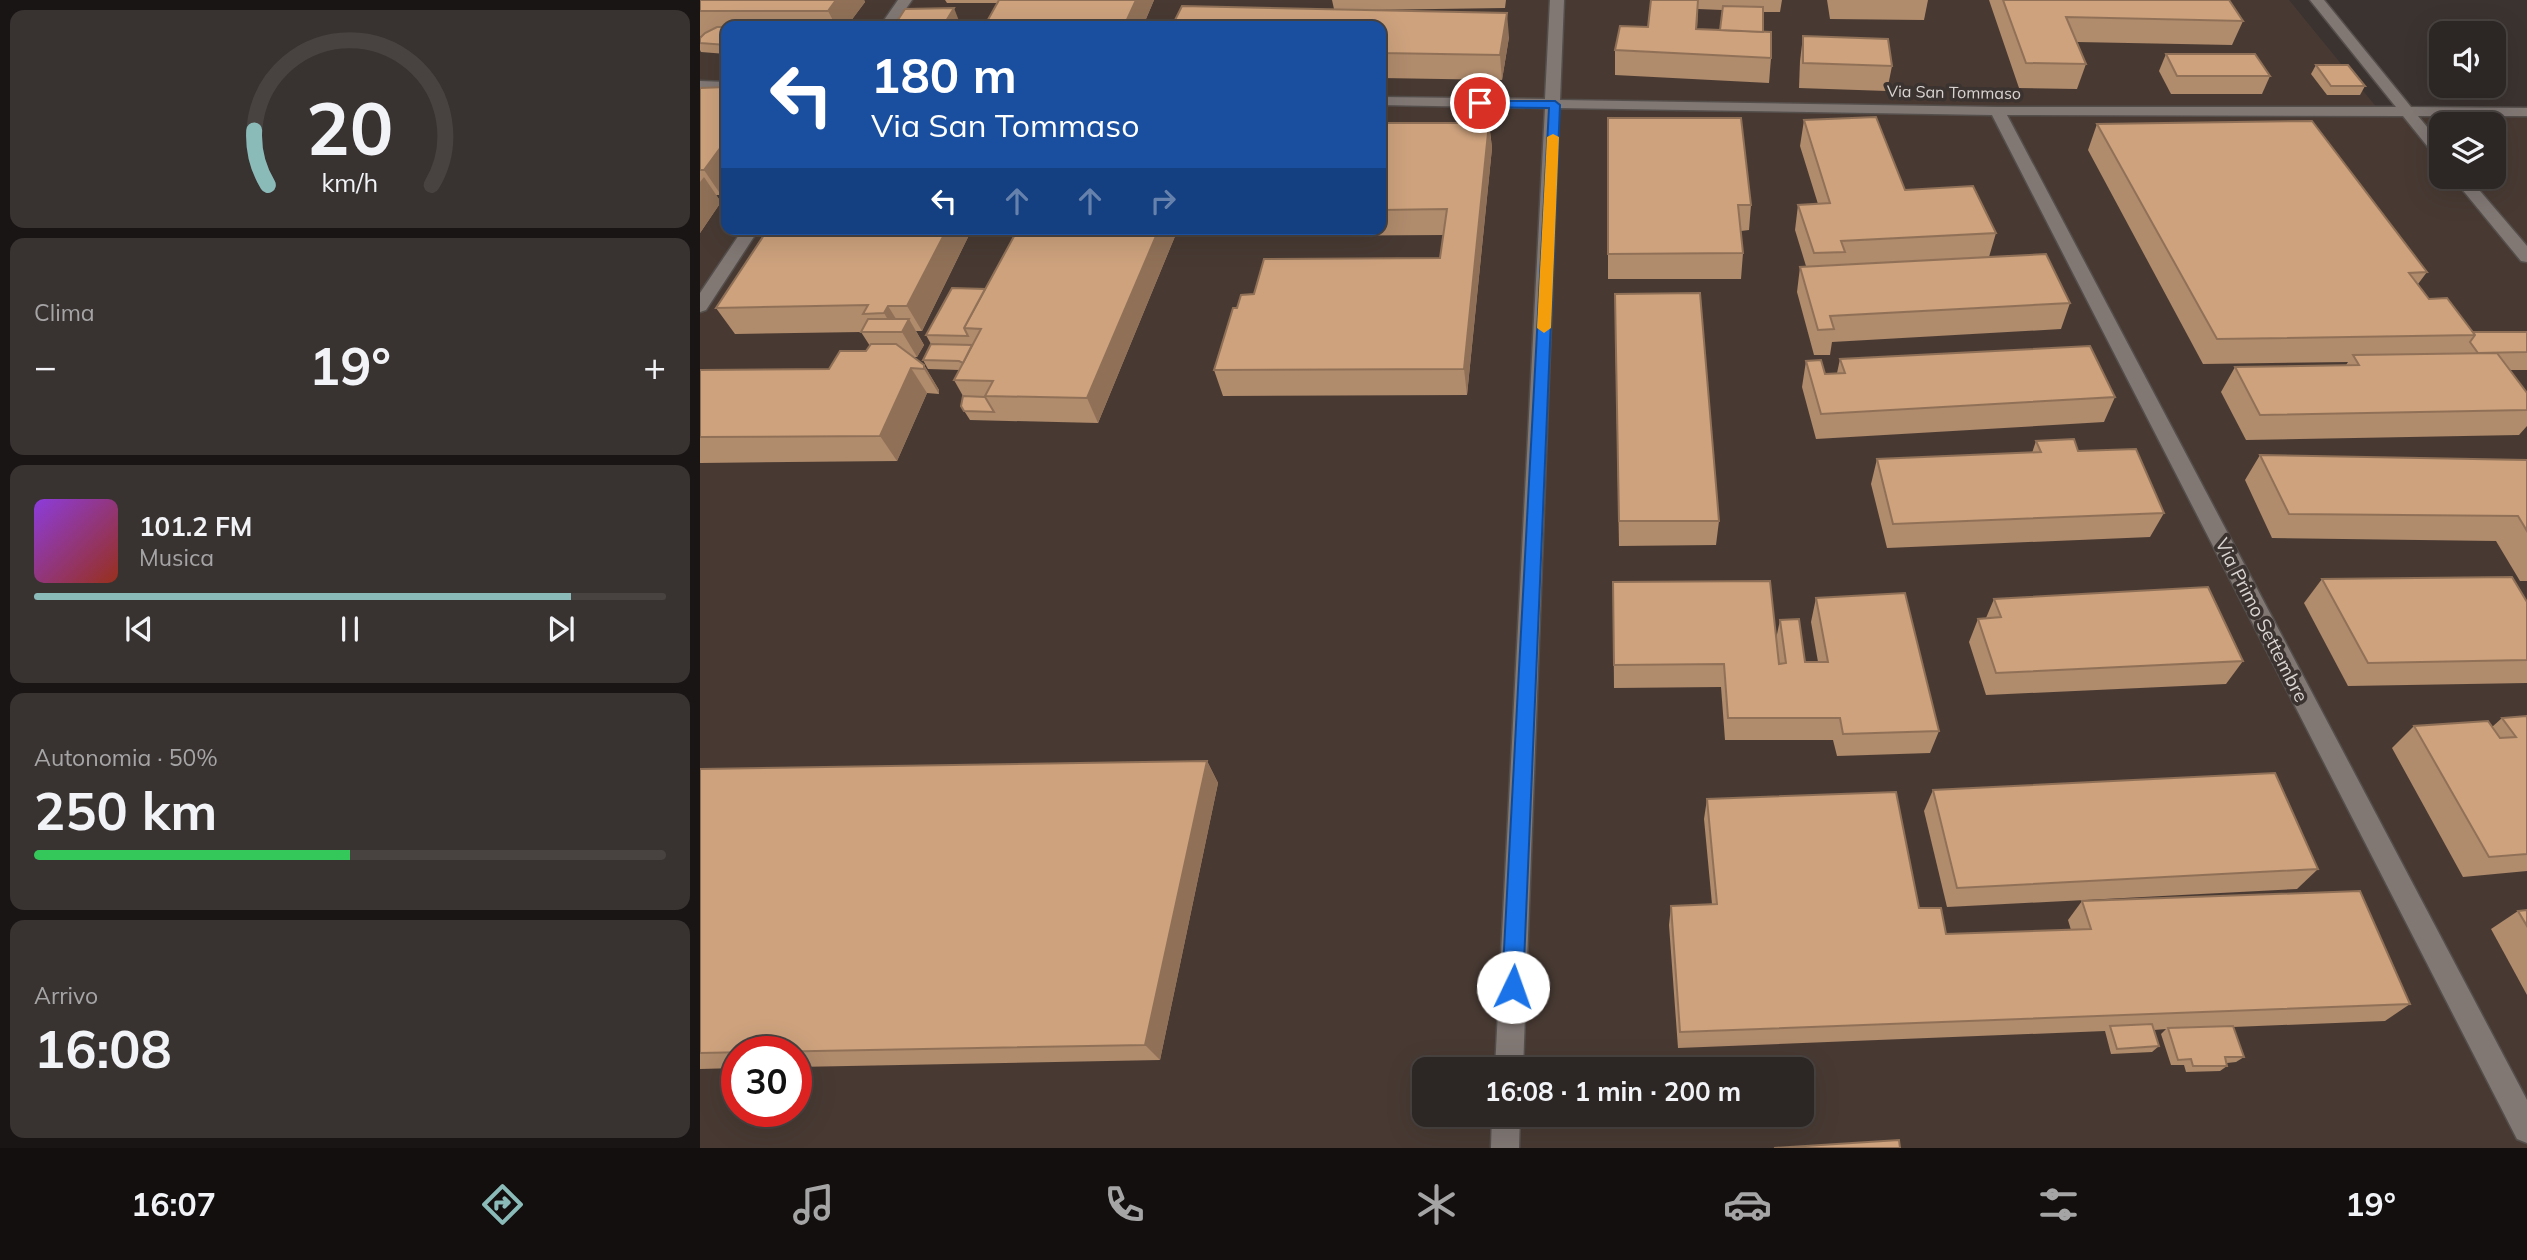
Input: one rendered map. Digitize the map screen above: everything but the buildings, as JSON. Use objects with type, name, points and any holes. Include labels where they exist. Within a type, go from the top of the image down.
[{"type":"street","points":[[890,21],[905,0]]},
{"type":"street","points":[[1509,1057],[1555,105],[1557,0]]},
{"type":"street","points":[[2317,0],[2429,139]]},
{"type":"street","points":[[700,85],[721,86]]},
{"type":"street","name":"Via San Tommaso","points":[[1386,101],[1997,111],[2408,114],[2527,112]]},
{"type":"street","name":"Via Primo Settembre","points":[[1997,111],[2527,1129]]},
{"type":"street","points":[[2470,189],[2527,257]]},
{"type":"street","points":[[700,306],[747,235]]},
{"type":"street","points":[[1505,1148],[1506,1127]]},
{"type":"shaded area","points":[[700,0],[2289,0],[2382,114],[2429,114],[2429,189],[2506,189],[2506,115],[2527,115],[2527,1148],[700,1148]]},
{"type":"slow traffic","points":[[1544,328],[1553,137]]},
{"type":"route","points":[[1480,103],[1555,105],[1513,987]]}]
